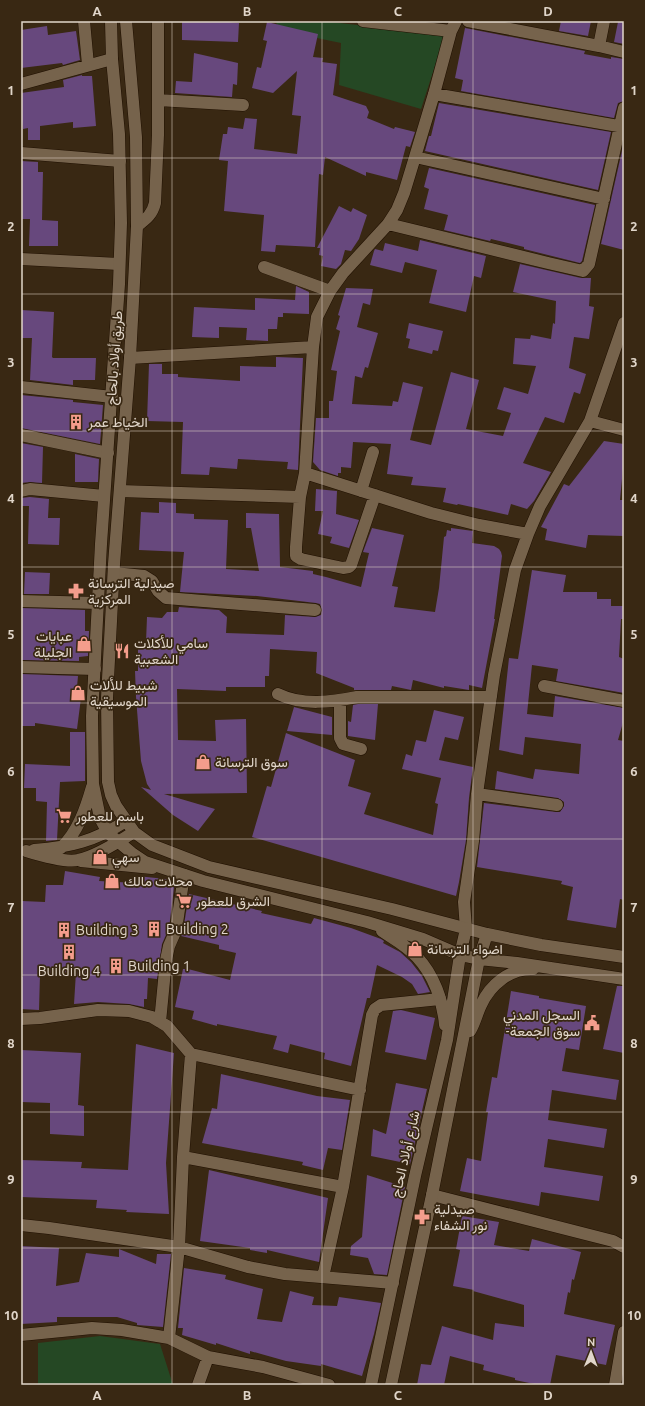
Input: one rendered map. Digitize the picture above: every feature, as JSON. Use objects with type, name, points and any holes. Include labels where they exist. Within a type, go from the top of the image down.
[{"type":"street","points":[[84,21],[88,65]]},
{"type":"street","name":"طريق أولاد بالحاج","points":[[93,784],[92,716],[94,669],[120,264],[119,134],[112,59],[111,21]]},
{"type":"street","name":"طريق أولاد بالحاج","points":[[126,21],[136,137],[137,226],[130,358],[114,573],[107,698],[108,782],[116,806],[134,832],[152,845],[209,867],[392,909],[486,934],[541,945],[624,957]]},
{"type":"street","points":[[137,226],[150,216],[155,203],[158,135],[158,21]]},
{"type":"street","points":[[363,21],[453,26],[415,157],[397,210],[388,224],[343,273],[330,291],[317,317],[313,347],[305,473],[300,497],[296,556],[301,559],[346,568],[351,565],[375,495]]},
{"type":"street","points":[[468,21],[624,52]]},
{"type":"street","points":[[599,46],[604,21]]},
{"type":"street","points":[[21,84],[112,59]]},
{"type":"street","points":[[434,94],[622,126]]},
{"type":"street","points":[[158,100],[243,105]]},
{"type":"street","points":[[388,224],[548,263],[583,270],[589,264],[622,126],[624,108]]},
{"type":"street","points":[[21,153],[120,161]]},
{"type":"street","points":[[415,157],[604,199]]},
{"type":"street","points":[[21,259],[120,264]]},
{"type":"street","points":[[264,268],[330,291]]},
{"type":"street","name":"شارع أولاد الحاج","points":[[371,1385],[415,1176],[447,1040],[460,955],[466,929],[464,902],[473,841],[477,794],[491,697],[498,653],[515,570],[540,506],[590,421],[624,323]]},
{"type":"street","points":[[130,358],[313,347]]},
{"type":"street","points":[[21,387],[112,396]]},
{"type":"street","points":[[590,421],[624,430]]},
{"type":"street","points":[[21,435],[108,453]]},
{"type":"street","points":[[361,491],[373,452]]},
{"type":"street","points":[[305,473],[431,513],[465,522],[528,534]]},
{"type":"street","points":[[21,491],[30,489],[104,496]]},
{"type":"street","points":[[120,491],[300,497]]},
{"type":"street","points":[[114,573],[144,576],[152,581],[158,591],[166,598],[315,610]]},
{"type":"street","points":[[21,601],[98,603]]},
{"type":"street","points":[[21,667],[94,669]]},
{"type":"street","points":[[544,686],[624,700]]},
{"type":"street","points":[[278,694],[300,702],[340,701],[357,697],[491,697]]},
{"type":"street","points":[[340,701],[340,738],[343,744],[361,750]]},
{"type":"street","points":[[93,784],[100,818],[108,833],[118,843],[145,862],[203,881],[367,922],[423,939],[460,955],[479,959],[624,979]]},
{"type":"street","points":[[61,848],[69,841],[77,827],[86,807],[93,784]]},
{"type":"street","points":[[477,794],[558,805]]},
{"type":"street","points":[[24,850],[61,848],[108,833],[126,821]]},
{"type":"street","points":[[77,861],[118,843],[134,832]]},
{"type":"street","points":[[24,850],[41,856],[77,861],[170,869]]},
{"type":"street","points":[[160,1022],[166,960],[169,946],[176,930],[184,874]]},
{"type":"street","points":[[367,922],[399,942],[417,957],[430,975],[439,994],[444,1015],[447,1040]]},
{"type":"street","points":[[391,1385],[432,1195],[479,959],[486,934]]},
{"type":"street","points":[[462,1044],[472,1028],[485,996],[496,983],[507,976],[529,969],[557,969]]},
{"type":"street","points":[[323,1277],[343,1187],[372,1015],[375,1009],[381,1004],[440,999]]},
{"type":"street","points":[[21,1019],[40,1018],[98,1010],[130,1011],[152,1017],[167,1026],[191,1054],[360,1090]]},
{"type":"street","points":[[168,1338],[179,1247],[183,1157],[191,1054]]},
{"type":"street","points":[[183,1157],[343,1187]]},
{"type":"street","points":[[432,1195],[613,1241],[624,1247]]},
{"type":"street","points":[[21,1225],[179,1247],[248,1267],[285,1274],[393,1283]]},
{"type":"street","points":[[21,1335],[92,1328],[122,1330],[168,1338],[208,1356],[263,1367],[329,1385]]},
{"type":"street","points":[[615,1385],[624,1332]]},
{"type":"street","points":[[198,1385],[208,1356]]},
{"type":"green space","points":[[276,21],[322,21],[445,35],[421,109],[339,85],[341,43],[278,30]]},
{"type":"green space","points":[[100,1336],[160,1344],[173,1385],[38,1385],[38,1343]]},
{"type":"building","points":[[182,21],[219,21],[239,23],[238,42],[182,40]]},
{"type":"building","points":[[561,21],[591,21],[588,36],[559,31]]},
{"type":"building","points":[[267,22],[318,34],[313,57],[323,58],[322,62],[337,64],[333,95],[366,106],[369,112],[367,118],[394,129],[395,127],[415,132],[410,147],[406,146],[397,180],[366,172],[366,176],[325,157],[323,175],[319,174],[315,247],[276,245],[275,252],[261,251],[264,215],[224,211],[228,161],[219,160],[223,134],[227,134],[228,127],[243,129],[245,118],[257,119],[254,149],[297,154],[301,116],[292,115],[297,71],[273,93],[252,88],[257,67],[261,68],[267,41],[263,40]]},
{"type":"building","points":[[618,22],[624,22],[624,44],[614,42]]},
{"type":"building","points":[[47,26],[48,35],[76,31],[80,60],[63,65],[62,63],[21,68],[21,30]]},
{"type":"building","points":[[465,28],[585,51],[584,54],[611,59],[611,57],[624,59],[624,101],[618,103],[614,118],[461,91],[463,80],[455,78]]},
{"type":"building","points":[[194,53],[238,63],[237,85],[233,84],[232,97],[175,93],[176,81],[192,82]]},
{"type":"building","points":[[82,75],[92,76],[96,126],[73,128],[73,122],[40,126],[40,140],[28,140],[28,128],[23,129],[21,93],[64,87],[63,80]]},
{"type":"building","points":[[439,103],[611,132],[598,190],[425,151],[429,136],[431,136]]},
{"type":"building","points":[[624,142],[624,250],[601,244]]},
{"type":"building","points":[[21,161],[38,162],[38,172],[43,172],[42,220],[58,221],[58,246],[29,246],[30,219],[21,219]]},
{"type":"building","points":[[429,168],[595,205],[582,261],[580,263],[524,249],[524,247],[444,230],[448,215],[424,209],[429,189],[424,187]]},
{"type":"building","points":[[339,206],[351,212],[353,208],[367,215],[359,239],[351,251],[345,250],[341,264],[336,269],[321,266],[323,256],[319,255],[320,248],[317,248]]},
{"type":"building","points":[[420,240],[486,256],[481,278],[474,276],[466,312],[429,303],[437,270],[405,262],[402,273],[370,265],[375,249],[383,251],[385,243],[418,251]]},
{"type":"building","points":[[520,264],[581,278],[591,278],[589,306],[594,307],[589,339],[574,337],[569,368],[586,374],[580,394],[574,392],[564,423],[545,417],[523,463],[551,472],[534,501],[527,509],[511,504],[508,515],[443,502],[446,488],[411,485],[413,477],[387,474],[391,444],[353,442],[351,468],[341,467],[341,473],[338,473],[338,476],[320,470],[313,462],[316,418],[329,418],[329,401],[333,401],[337,371],[331,370],[340,331],[336,329],[340,316],[338,315],[346,288],[373,289],[370,305],[363,303],[357,327],[378,333],[368,368],[365,367],[362,378],[355,376],[352,404],[392,406],[393,401],[398,402],[403,382],[423,387],[410,440],[431,445],[451,372],[479,380],[466,429],[503,436],[511,413],[497,409],[504,387],[528,394],[536,366],[513,364],[515,338],[530,339],[531,335],[551,339],[553,323],[555,324],[556,301],[513,292]]},
{"type":"building","points":[[296,286],[309,292],[309,314],[283,313],[283,317],[278,317],[277,329],[268,329],[268,341],[246,340],[247,328],[219,327],[219,338],[192,337],[194,307],[255,310],[255,298],[295,300]]},
{"type":"building","points":[[21,310],[54,312],[52,357],[96,358],[95,380],[73,380],[73,385],[30,380],[32,338],[21,338]]},
{"type":"building","points":[[409,323],[443,331],[438,351],[433,350],[432,354],[408,348],[410,339],[406,338]]},
{"type":"building","points":[[276,357],[303,358],[298,470],[287,469],[288,462],[238,459],[237,469],[210,467],[209,475],[181,474],[183,422],[147,421],[149,364],[162,364],[162,374],[178,374],[178,377],[240,381],[240,366],[276,367]]},
{"type":"building","name":"الخياط عمر","points":[[21,395],[73,400],[73,402],[103,405],[100,444],[21,428]]},
{"type":"building","points":[[604,441],[624,444],[620,500],[624,500],[624,536],[588,535],[586,548],[545,540],[547,529],[541,527],[564,484],[569,486]]},
{"type":"building","points":[[21,443],[43,447],[42,483],[21,483]]},
{"type":"building","points":[[75,454],[99,459],[98,482],[75,482]]},
{"type":"building","points":[[316,489],[337,491],[336,514],[359,520],[349,548],[330,543],[332,537],[318,534],[323,511],[315,511]]},
{"type":"building","points":[[30,497],[49,499],[48,518],[60,518],[59,545],[28,544],[29,506],[21,506],[21,498]]},
{"type":"building","points":[[159,502],[176,503],[176,513],[194,514],[194,519],[228,520],[226,569],[259,571],[251,528],[246,528],[246,513],[279,514],[280,567],[313,571],[313,574],[361,587],[369,553],[363,552],[372,528],[404,535],[392,586],[398,587],[394,607],[435,612],[444,537],[446,536],[447,530],[451,531],[451,528],[473,531],[472,543],[494,546],[499,549],[502,556],[495,619],[482,688],[469,685],[469,690],[444,686],[444,688],[413,680],[411,690],[392,686],[391,690],[354,690],[354,688],[316,673],[317,652],[270,649],[269,676],[265,676],[265,687],[226,687],[226,691],[177,689],[178,740],[216,741],[215,720],[246,719],[247,793],[164,794],[215,809],[198,831],[173,815],[141,787],[151,790],[147,784],[141,761],[135,671],[138,671],[138,642],[146,642],[147,617],[162,618],[167,612],[178,612],[179,607],[219,610],[227,617],[226,633],[284,635],[285,615],[315,617],[321,615],[322,610],[320,604],[316,603],[257,596],[180,592],[184,552],[139,550],[141,512],[159,513]]},
{"type":"building","points":[[532,570],[566,575],[563,592],[597,592],[597,599],[611,599],[611,606],[624,606],[624,619],[621,619],[619,657],[624,659],[624,693],[556,681],[558,669],[532,665],[527,714],[553,717],[555,696],[624,708],[624,719],[618,740],[624,741],[624,900],[620,899],[616,928],[567,920],[573,887],[561,884],[562,881],[477,867],[484,803],[556,812],[560,812],[564,806],[564,802],[558,798],[495,789],[497,771],[533,779],[535,769],[579,774],[581,744],[525,737],[523,755],[499,750],[509,658],[518,659]]},
{"type":"building","points":[[25,572],[50,573],[49,594],[24,594]]},
{"type":"building","points":[[21,608],[85,610],[85,631],[89,631],[88,656],[79,657],[79,661],[21,660]]},
{"type":"building","points":[[21,674],[78,676],[76,698],[81,698],[77,729],[35,723],[35,726],[21,726]]},
{"type":"building","points":[[378,704],[375,740],[348,736],[348,721],[351,722],[353,705]]},
{"type":"building","points":[[294,707],[332,717],[332,735],[287,731]]},
{"type":"building","points":[[434,710],[464,717],[458,740],[445,737],[439,760],[473,767],[466,840],[456,896],[252,837],[267,786],[271,787],[286,733],[355,760],[348,786],[371,793],[364,814],[433,835],[438,804],[435,803],[441,778],[402,769],[406,754],[412,756],[416,740],[426,742]]},
{"type":"building","points":[[70,732],[85,732],[85,781],[60,782],[57,840],[46,841],[47,802],[36,801],[36,788],[24,788],[25,764],[70,766]]},
{"type":"building","points":[[65,871],[100,877],[99,881],[136,883],[137,876],[175,880],[169,928],[162,944],[157,979],[148,978],[147,999],[144,999],[144,1007],[129,1004],[98,1002],[74,1004],[76,972],[40,974],[39,1010],[21,1009],[21,977],[23,977],[22,901],[45,902],[46,885],[63,885]]},
{"type":"building","points":[[189,894],[262,911],[261,913],[311,924],[314,918],[351,928],[381,939],[384,941],[383,943],[400,952],[411,962],[422,976],[430,992],[418,994],[412,984],[402,977],[377,965],[370,998],[367,998],[351,1066],[324,1059],[325,1053],[290,1044],[288,1053],[273,1049],[277,1036],[217,1024],[217,1026],[192,1019],[194,1011],[175,1007],[183,969],[230,980],[236,953],[219,949],[219,945],[181,936]]},
{"type":"building","points":[[617,986],[624,986],[624,1053],[603,1049]]},
{"type":"building","points":[[511,991],[539,996],[539,998],[586,1006],[579,1050],[566,1048],[562,1071],[619,1080],[616,1100],[552,1090],[548,1120],[607,1129],[604,1148],[548,1139],[544,1167],[603,1176],[599,1201],[541,1192],[539,1206],[460,1191],[467,1158],[481,1161],[488,1112],[486,1112],[492,1077],[497,1078]]},
{"type":"building","points":[[401,1010],[435,1018],[426,1060],[385,1052],[393,1011]]},
{"type":"building","points":[[136,1044],[174,1053],[166,1163],[169,1214],[126,1212],[127,1210],[96,1208],[97,1200],[21,1197],[21,1160],[82,1162],[81,1168],[128,1170]]},
{"type":"building","points":[[21,1050],[81,1053],[78,1105],[84,1106],[84,1136],[50,1134],[50,1103],[21,1102]]},
{"type":"building","points":[[221,1074],[317,1096],[350,1100],[342,1150],[328,1148],[323,1170],[302,1165],[303,1162],[202,1143],[212,1108],[217,1109]]},
{"type":"building","points":[[396,1083],[427,1089],[410,1164],[371,1156],[373,1129],[386,1134]]},
{"type":"building","points":[[209,1170],[328,1198],[319,1262],[267,1250],[267,1253],[250,1250],[250,1248],[200,1241]]},
{"type":"building","points":[[367,1175],[405,1187],[387,1275],[374,1274],[368,1258],[350,1255],[351,1246],[362,1237]]},
{"type":"building","points":[[462,1216],[499,1222],[494,1245],[529,1251],[532,1239],[581,1252],[574,1280],[572,1279],[570,1293],[568,1292],[564,1314],[615,1325],[606,1365],[556,1355],[550,1385],[539,1385],[515,1380],[515,1378],[483,1370],[484,1365],[450,1356],[444,1385],[417,1385],[421,1364],[431,1365],[442,1326],[493,1340],[495,1323],[524,1327],[524,1305],[473,1291],[474,1290],[453,1286],[460,1250],[456,1249]]},
{"type":"building","points":[[21,1246],[59,1248],[56,1286],[79,1282],[86,1253],[119,1257],[119,1249],[156,1264],[157,1254],[171,1254],[163,1327],[137,1325],[137,1323],[117,1317],[57,1317],[57,1322],[21,1324]]},
{"type":"building","points":[[184,1268],[226,1275],[225,1279],[263,1289],[257,1319],[282,1322],[290,1291],[314,1297],[312,1305],[337,1306],[339,1297],[381,1303],[362,1376],[321,1364],[321,1366],[286,1361],[250,1351],[250,1354],[216,1343],[216,1345],[182,1335],[183,1328],[178,1328]]},
{"type":"place","name":"الخياط عمر","points":[[76,422]]},
{"type":"place","name":"صيدلية الترسانة المركزية","points":[[76,591]]},
{"type":"place","name":"عبايات الجليلة","points":[[84,644]]},
{"type":"place","name":"سامي للأكلات الشعبية","points":[[122,651]]},
{"type":"place","name":"شبيط للألات الموسيقية","points":[[78,693]]},
{"type":"place","name":"سوق الترسانة","points":[[203,762]]},
{"type":"place","name":"باسم للعطور","points":[[64,816]]},
{"type":"place","name":"سهي","points":[[100,857]]},
{"type":"place","name":"محلات مالك","points":[[112,881]]},
{"type":"place","name":"الشرق للعطور","points":[[184,901]]},
{"type":"place","name":"Building 2","points":[[154,929]]},
{"type":"place","name":"Building 3","points":[[64,930]]},
{"type":"place","name":"اضواء الترسانة","points":[[415,949]]},
{"type":"place","name":"Building 4","points":[[69,952]]},
{"type":"place","name":"Building 1","points":[[116,966]]},
{"type":"place","name":"السجل المدني -سوق الجمعة","points":[[592,1023]]},
{"type":"place","name":"صيدلية نور الشفاء","points":[[422,1217]]}]
